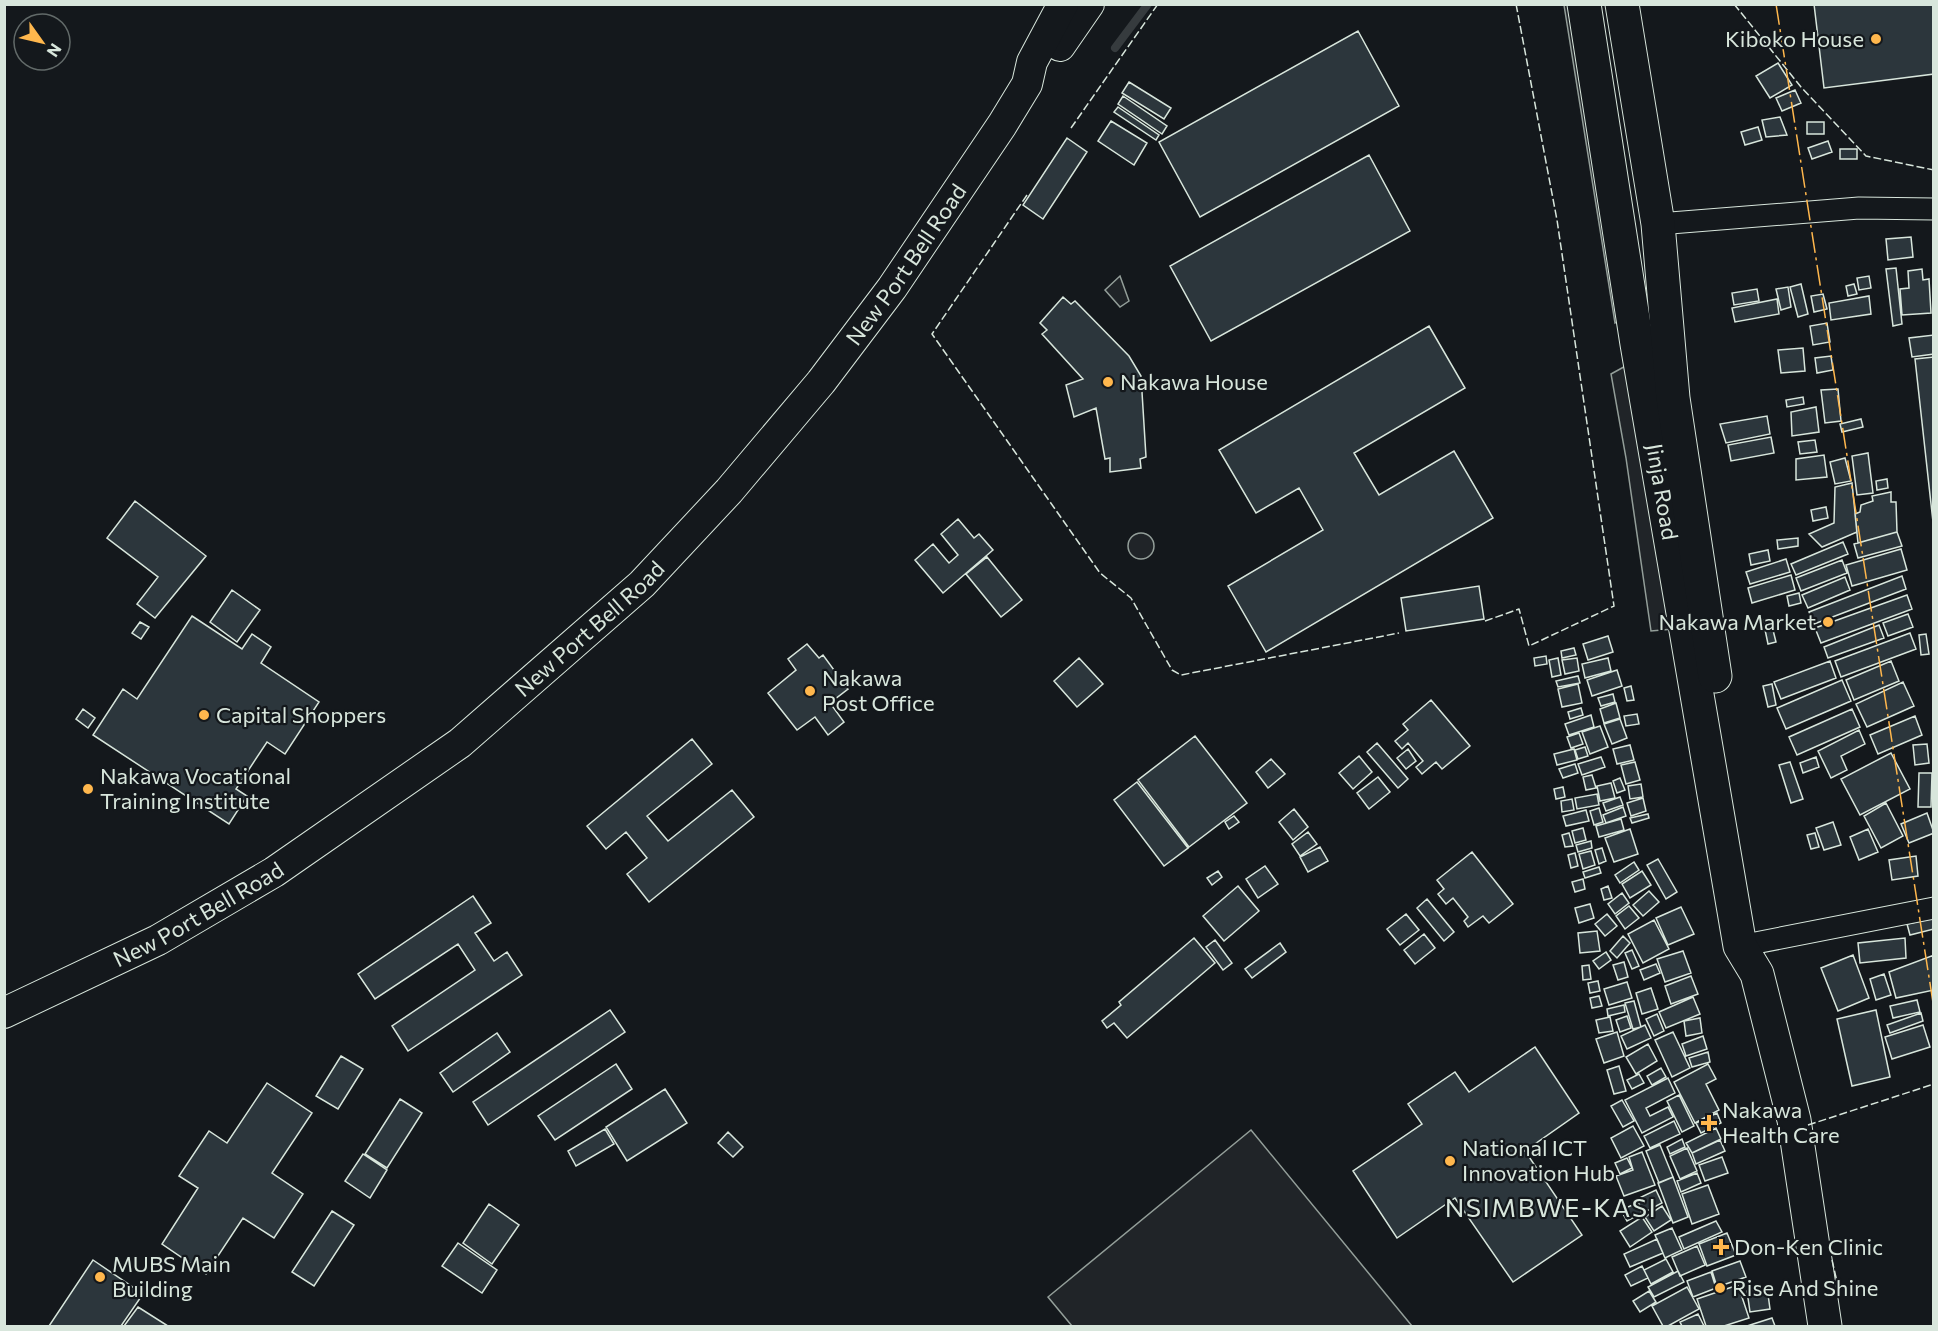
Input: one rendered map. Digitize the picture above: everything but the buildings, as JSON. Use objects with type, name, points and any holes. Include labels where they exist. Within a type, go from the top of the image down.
[{"type":"highway","name":"Jinja Road","points":[[1584,4],[1643,378],[1752,954],[1794,1120],[1825,1326]]},
{"type":"highway","name":"Jinja Road","points":[[1622,4],[1658,224],[1673,398],[1752,954]]},
{"type":"highway","points":[[1820,1289],[1839,1326]]},
{"type":"main road","name":"New Port Bell Road","points":[[1027,84],[1032,62],[1064,4]]},
{"type":"main road","name":"New Port Bell Road","points":[[4,1013],[158,940],[274,873],[460,743],[621,604],[729,490],[821,382],[937,224],[1027,84],[1042,71],[1089,4]]},
{"type":"street","points":[[1658,224],[1859,208],[1934,209]]},
{"type":"street","points":[[1752,954],[1934,908]]},
{"type":"shaded area","points":[[1564,5],[1574,5],[1624,317],[1615,323]]},
{"type":"shaded area","points":[[1120,276],[1129,301],[1120,307],[1105,290]]},
{"type":"shaded area","points":[[1631,363],[1673,629],[1651,631],[1626,458],[1611,374]]},
{"type":"shaded area","points":[[1141,533],[1150,537],[1154,546],[1150,555],[1141,559],[1132,555],[1128,546],[1132,537]]},
{"type":"shaded area","points":[[1251,1130],[1412,1326],[1072,1326],[1048,1297]]},
{"type":"waterway","points":[[1115,48],[1148,4]]},
{"type":"fence","points":[[1071,128],[1158,4]]},
{"type":"fence","points":[[1485,621],[1519,609],[1529,646],[1614,606],[1557,220],[1516,4]]},
{"type":"fence","points":[[1734,4],[1801,87],[1866,156],[1934,170]]},
{"type":"fence","points":[[1027,195],[932,334],[1100,573],[1131,598],[1172,670],[1181,675],[1399,633]]},
{"type":"fence","points":[[1808,1125],[1934,1084]]},
{"type":"fence","points":[[1832,1260],[1840,1295]]},
{"type":"power","points":[[1776,4],[1934,1009]]},
{"type":"place","name":"Kiboko House","points":[[1876,39]]},
{"type":"place","name":"Nakawa House","points":[[1108,382]]},
{"type":"place","name":"Nakawa Market","points":[[1828,622]]},
{"type":"place","name":"Nakawa Post Office","points":[[810,691]]},
{"type":"place","name":"Capital Shoppers","points":[[204,715]]},
{"type":"place","name":"Nakawa Vocational Training Institute","points":[[88,789]]},
{"type":"place","name":"Nakawa Health Care","points":[[1709,1123]]},
{"type":"place","name":"National ICT Innovation Hub","points":[[1450,1161]]},
{"type":"place","name":"Don-Ken Clinic","points":[[1721,1247]]},
{"type":"place","name":"MUBS Main Building","points":[[100,1277]]},
{"type":"place","name":"Rise And Shine","points":[[1720,1288]]},
{"type":"district","name":"NSIMBWE-KASI","points":[[1551,1208]]}]
